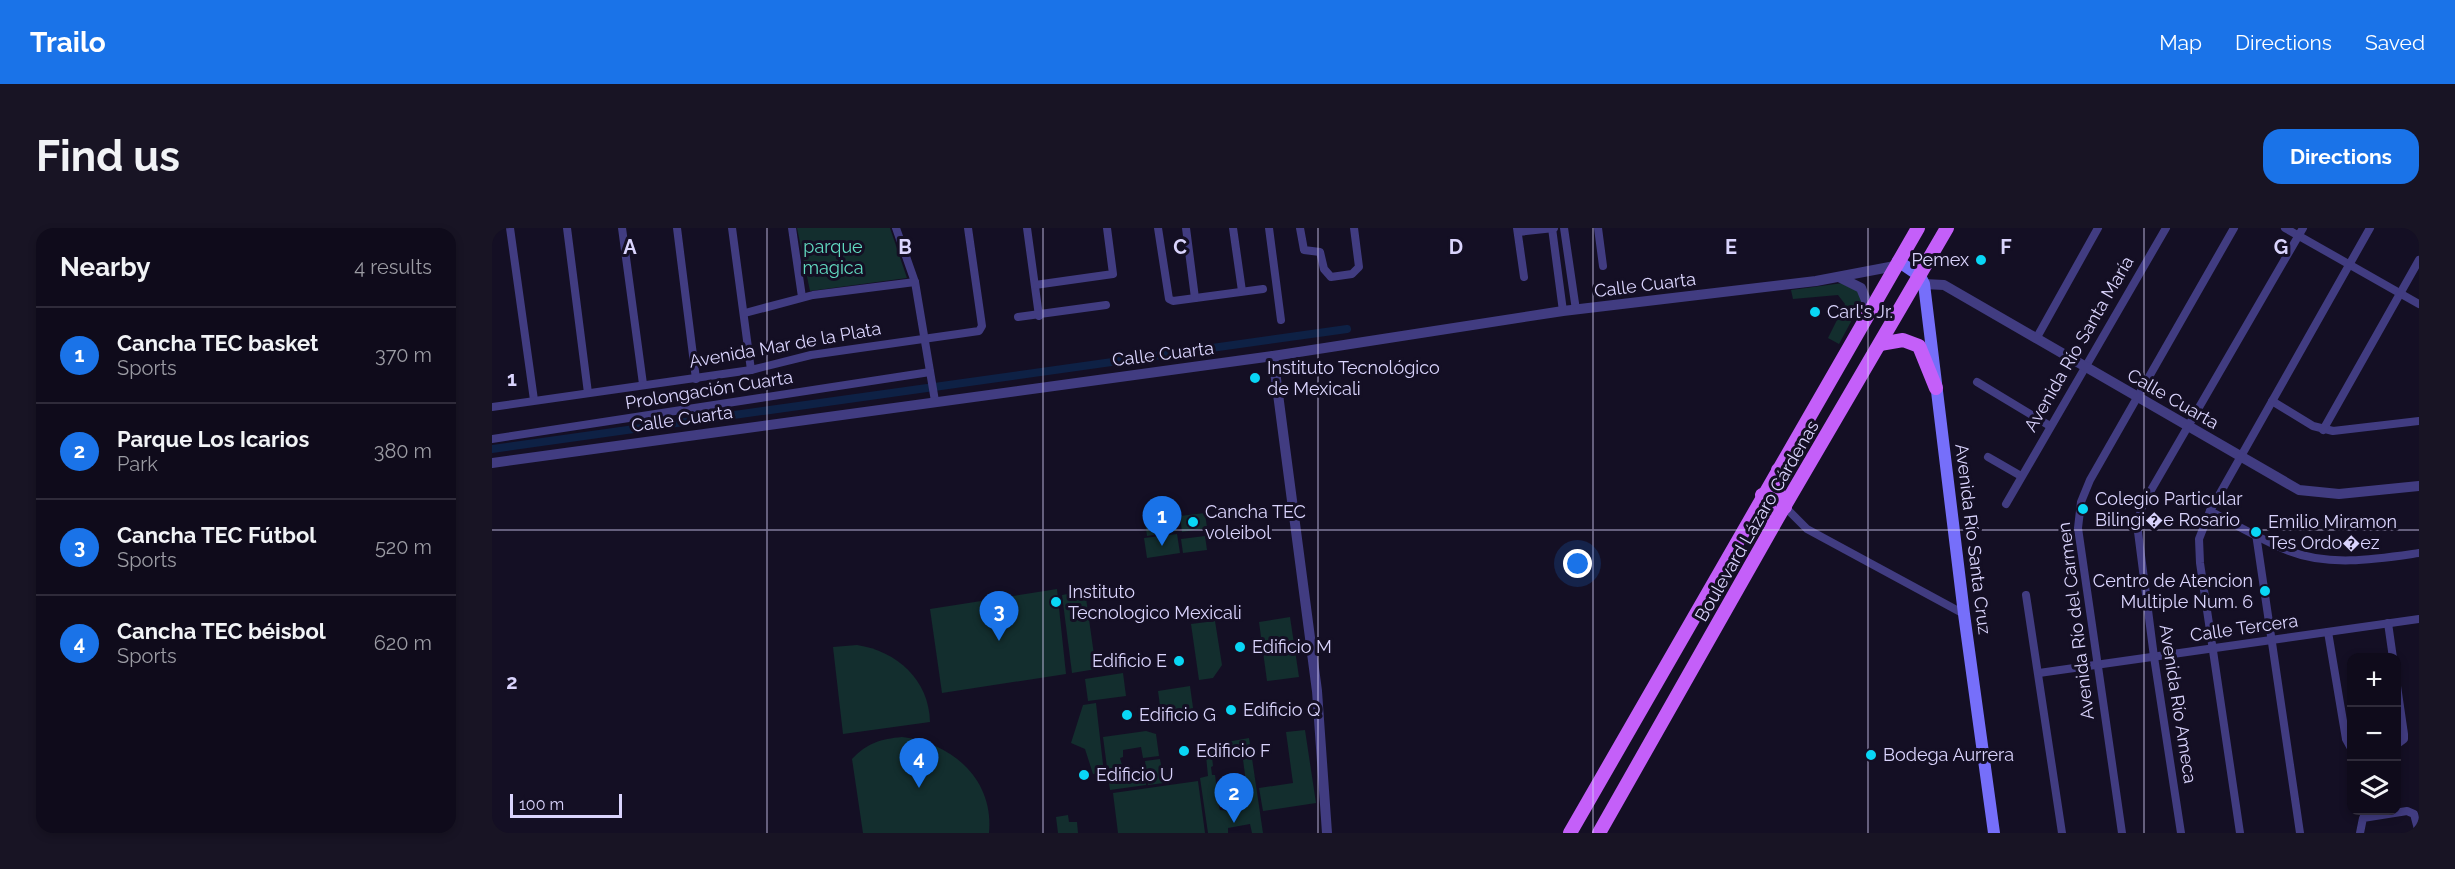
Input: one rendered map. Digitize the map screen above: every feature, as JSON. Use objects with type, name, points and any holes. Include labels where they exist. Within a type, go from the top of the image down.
[{"type":"main road","name":"Boulevard Lázaro Cárdenas","points":[[1570,833],[1762,495],[1918,228]]},
{"type":"main road","name":"Boulevard Lázaro Cárdenas","points":[[1599,833],[1773,526],[1880,344],[1922,280],[1947,228]]},
{"type":"main road","points":[[1897,264],[1922,280]]},
{"type":"main road","name":"Avenida Río Santa Cruz","points":[[1922,280],[1994,833]]},
{"type":"main road","points":[[1880,344],[1903,340],[1919,346],[1936,388]]},
{"type":"main road","points":[[1778,470],[1778,491],[1785,507]]},
{"type":"main road","points":[[1762,495],[1769,507],[1773,526]]},
{"type":"main road","points":[[1687,630],[1694,644],[1706,647]]},
{"type":"street","points":[[510,228],[534,400]]},
{"type":"street","points":[[567,228],[588,393]]},
{"type":"street","points":[[621,228],[643,384]]},
{"type":"street","points":[[676,228],[696,378]]},
{"type":"street","points":[[732,228],[751,370]]},
{"type":"street","points":[[792,228],[802,297]]},
{"type":"street","points":[[896,228],[915,282],[935,397]]},
{"type":"street","name":"Avenida Mar de la Plata","points":[[492,407],[751,370],[811,355],[981,330],[968,228]]},
{"type":"street","points":[[1027,228],[1039,316]]},
{"type":"street","points":[[1035,285],[1113,274],[1107,228]]},
{"type":"street","points":[[1158,228],[1169,299],[1263,289]]},
{"type":"street","points":[[1186,228],[1195,298]]},
{"type":"street","points":[[1233,228],[1242,291]]},
{"type":"street","points":[[1269,228],[1281,320]]},
{"type":"street","points":[[1300,228],[1304,250],[1320,252],[1324,269],[1331,277],[1352,274],[1359,267],[1354,228]]},
{"type":"street","points":[[1524,277],[1518,230],[1553,228],[1563,311]]},
{"type":"street","points":[[1564,228],[1576,310]]},
{"type":"street","points":[[1598,228],[1603,266]]},
{"type":"street","points":[[2036,339],[2098,228]]},
{"type":"street","name":"Avenida Río Santa María","points":[[2006,504],[2166,228]]},
{"type":"street","name":"Avenida Río del Carmen","points":[[2122,833],[2096,665],[2078,528],[2079,514],[2090,480],[2235,228]]},
{"type":"street","points":[[2285,228],[2301,232],[2349,264],[2419,304]]},
{"type":"street","points":[[2240,833],[2198,547],[2210,511],[2239,457],[2370,228]]},
{"type":"street","name":"Avenida Río Ameca","points":[[2181,833],[2154,657],[2137,524],[2144,504],[2301,232]]},
{"type":"street","points":[[2323,430],[2419,260]]},
{"type":"street","name":"Calle Cuarta","points":[[492,463],[935,397],[1273,356],[1563,311],[1839,277],[1897,264]]},
{"type":"street","points":[[1839,277],[1861,288],[1870,310]]},
{"type":"street","name":"Calle Cuarta","points":[[1922,280],[1944,285],[2287,485],[2310,493],[2339,494],[2419,486]]},
{"type":"street","points":[[745,313],[802,297],[915,282]]},
{"type":"street","points":[[1018,317],[1039,316],[1106,305]]},
{"type":"street","points":[[1273,356],[1317,692],[1327,831]]},
{"type":"street","name":"Prolongación Cuarta","points":[[492,439],[930,375]]},
{"type":"street","points":[[1977,382],[2050,426]]},
{"type":"street","points":[[2272,401],[2297,418],[2323,430],[2341,431],[2419,422]]},
{"type":"street","points":[[1988,457],[2021,476]]},
{"type":"street","points":[[1785,507],[1807,529],[1964,614]]},
{"type":"street","points":[[2210,511],[2290,552],[2316,558],[2370,560],[2419,553]]},
{"type":"street","points":[[2256,534],[2270,642],[2300,833]]},
{"type":"street","points":[[2026,595],[2062,833]]},
{"type":"street","name":"Calle Tercera","points":[[2039,673],[2270,642],[2419,619]]},
{"type":"street","points":[[2388,623],[2392,653]]},
{"type":"street","points":[[2328,632],[2347,741]]},
{"type":"street","points":[[2401,708],[2404,729],[2404,739],[2401,742]]},
{"type":"street","points":[[2360,833],[2361,820],[2370,816],[2407,811],[2414,814],[2419,833]]},
{"type":"green space","name":"parque magica","points":[[797,228],[890,228],[907,278],[810,291]]},
{"type":"green space","points":[[1843,283],[1859,290],[1862,301],[1839,344],[1828,338],[1845,304],[1838,295],[1793,299],[1791,290]]},
{"type":"green space","name":"Cancha TEC voleibol","points":[[1205,513],[1207,528],[1182,532],[1180,516]]},
{"type":"green space","points":[[1174,516],[1177,531],[1147,536],[1145,521]]},
{"type":"green space","points":[[1177,534],[1180,553],[1147,558],[1144,538]]},
{"type":"green space","name":"Cancha TEC voleibol","points":[[1205,536],[1207,550],[1183,553],[1181,539]]},
{"type":"green space","points":[[1057,589],[1066,674],[942,693],[930,609]]},
{"type":"green space","points":[[1085,591],[1096,669],[1072,673],[1062,595]]},
{"type":"green space","points":[[1290,617],[1299,677],[1267,681],[1259,622]]},
{"type":"green space","points":[[1215,621],[1222,665],[1213,678],[1199,680],[1191,624]]},
{"type":"green space","points":[[857,645],[885,654],[908,670],[924,693],[930,722],[843,734],[833,647]]},
{"type":"green space","points":[[1123,673],[1126,696],[1088,701],[1085,679]]},
{"type":"green space","points":[[1190,686],[1194,715],[1162,720],[1158,691]]},
{"type":"green space","points":[[1096,703],[1104,773],[1093,774],[1085,749],[1071,743],[1083,705]]},
{"type":"green space","points":[[1305,730],[1316,803],[1263,811],[1259,788],[1293,783],[1286,732]]},
{"type":"green space","points":[[1146,731],[1156,734],[1159,756],[1143,758],[1141,747],[1123,750],[1123,757],[1120,758],[1126,780],[1145,778],[1146,785],[1110,790],[1103,737]]},
{"type":"green space","points":[[902,737],[937,747],[966,767],[977,780],[985,796],[989,814],[989,833],[863,833],[852,759],[863,749],[875,743]]},
{"type":"green space","points":[[1249,738],[1263,833],[1252,833],[1250,824],[1228,828],[1228,833],[1208,833],[1200,778],[1208,776],[1205,746]],"holes":[[[1231,751],[1242,752],[1249,805],[1230,811],[1220,810],[1215,791],[1217,790],[1215,775],[1212,775],[1212,757]]]},
{"type":"green space","points":[[1160,759],[1164,783],[1148,785],[1145,761]]},
{"type":"green space","points":[[1198,781],[1205,833],[1118,833],[1113,793]]},
{"type":"green space","points":[[1068,815],[1069,822],[1077,822],[1078,833],[1058,833],[1056,817]]},
{"type":"waterway","points":[[492,449],[1347,329]]},
{"type":"place","name":"Pemex","points":[[1981,260]]},
{"type":"place","name":"Carl's Jr.","points":[[1815,312]]},
{"type":"place","name":"Instituto Tecnológico de Mexicali","points":[[1255,378]]},
{"type":"place","name":"Colegio Particular Bilingi�e Rosario","points":[[2083,509]]},
{"type":"place","name":"Cancha TEC voleibol","points":[[1193,522]]},
{"type":"place","name":"Emilio Miramon Tes Ordo�ez","points":[[2256,532]]},
{"type":"place","name":"Cancha TEC basket","points":[[1162,546]]},
{"type":"place","name":"Centro de Atencion Multiple Num. 6","points":[[2265,591]]},
{"type":"place","name":"Instituto Tecnologico Mexicali","points":[[1056,602]]},
{"type":"place","name":"Cancha TEC Fútbol","points":[[999,641]]},
{"type":"place","name":"Edificio M","points":[[1240,647]]},
{"type":"place","name":"Edificio E","points":[[1179,661]]},
{"type":"place","name":"Edificio Q","points":[[1231,710]]},
{"type":"place","name":"Edificio G","points":[[1127,715]]},
{"type":"place","name":"Edificio F","points":[[1184,751]]},
{"type":"place","name":"Bodega Aurrera","points":[[1871,755]]},
{"type":"place","name":"Edificio U","points":[[1084,775]]},
{"type":"place","name":"Cancha TEC béisbol","points":[[919,788]]},
{"type":"place","name":"Parque Los Icarios","points":[[1234,823]]}]
